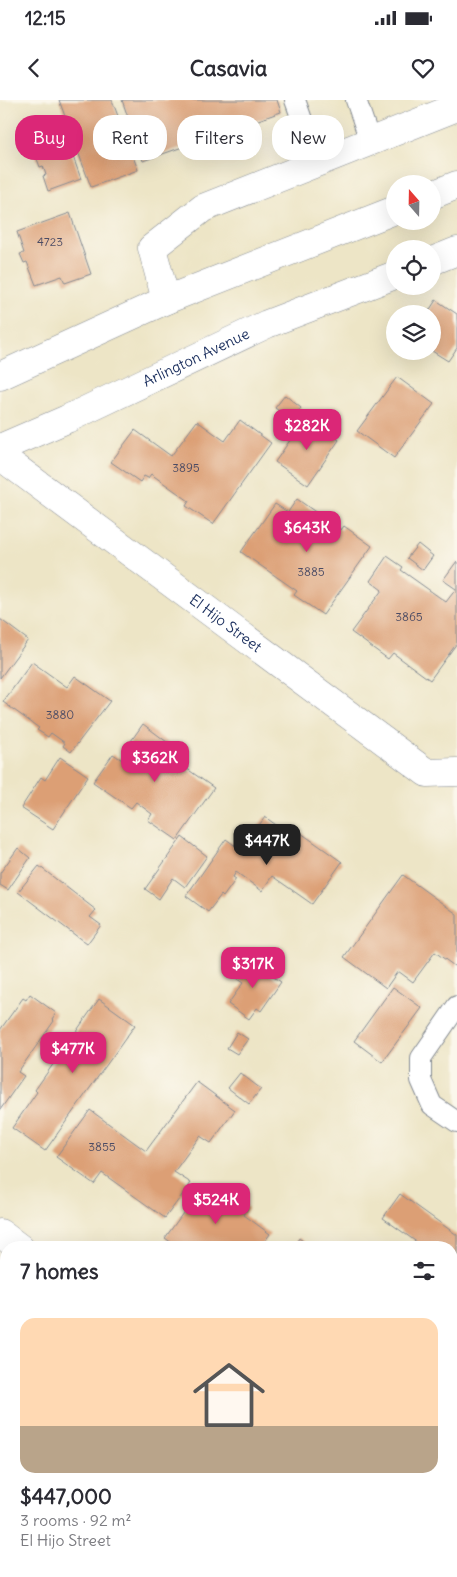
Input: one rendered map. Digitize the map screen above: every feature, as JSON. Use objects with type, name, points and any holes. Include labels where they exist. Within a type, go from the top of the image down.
[{"type":"street","points":[[166,300],[152,248],[203,208],[457,108]]},
{"type":"street","points":[[441,191],[457,185]]},
{"type":"street","points":[[0,376],[166,300],[386,214]]},
{"type":"street","points":[[441,257],[457,251]]},
{"type":"street","name":"Arlington Avenue","points":[[0,448],[67,419],[267,324],[386,278]]},
{"type":"street","name":"El Hijo Street","points":[[0,456],[427,773],[457,772]]},
{"type":"street","points":[[0,1233],[11,1241]]},
{"type":"lane","points":[[295,100],[317,162]]},
{"type":"lane","points":[[356,100],[370,141]]},
{"type":"lane","points":[[457,1006],[421,1058],[421,1080],[432,1105],[457,1122]]},
{"type":"building","points":[[59,100],[112,100],[118,115],[93,115],[93,160],[134,160],[138,170],[91,187],[81,160],[83,160],[83,115],[65,115]]},
{"type":"building","points":[[122,100],[277,100],[281,112],[262,119],[262,115],[177,115],[177,149],[167,152],[167,115],[127,115]]},
{"type":"building","points":[[37,160],[74,160],[81,179],[48,191],[43,176],[46,175],[43,166],[40,167]]},
{"type":"building","points":[[70,213],[91,274],[65,283],[62,276],[36,285],[27,262],[24,263],[20,254],[24,253],[17,232]]},
{"type":"building","points":[[436,300],[457,314],[457,348],[448,361],[441,357],[441,305],[433,305]]},
{"type":"building","points":[[397,377],[434,404],[394,458],[357,431]]},
{"type":"building","points":[[285,395],[301,408],[292,420],[275,408]]},
{"type":"building","points":[[306,417],[339,440],[308,485],[275,462]]},
{"type":"building","points":[[240,420],[271,443],[213,524],[186,506],[189,501],[151,474],[148,478],[144,476],[140,482],[111,462],[135,430],[171,456],[197,421],[225,441]]},
{"type":"building","points":[[297,499],[341,530],[344,526],[372,546],[323,615],[294,595],[297,591],[241,552],[275,504],[288,512]]},
{"type":"building","points":[[418,544],[433,556],[423,570],[407,558]]},
{"type":"building","points":[[387,556],[403,567],[401,570],[446,602],[456,589],[443,580],[457,561],[457,643],[430,680],[393,653],[388,659],[351,632],[382,590],[370,581]]},
{"type":"building","points":[[0,619],[28,640],[0,678]]},
{"type":"building","points":[[32,662],[67,687],[75,676],[110,701],[71,752],[63,746],[65,743],[51,733],[48,737],[37,730],[39,728],[3,702]]},
{"type":"building","points":[[143,724],[175,748],[169,756],[214,788],[177,840],[148,820],[152,814],[136,802],[131,808],[93,782],[113,754],[127,763],[134,753],[126,748]]},
{"type":"building","points":[[60,757],[88,776],[53,829],[21,808],[41,777],[45,780]]},
{"type":"building","points":[[265,817],[297,840],[301,833],[342,862],[312,904],[272,876],[262,891],[236,872],[233,877],[236,879],[223,897],[221,895],[208,912],[186,896],[226,839],[241,850]]},
{"type":"building","points":[[182,837],[207,856],[185,887],[173,878],[159,899],[145,889]]},
{"type":"building","points":[[18,848],[30,858],[8,890],[0,885],[0,873]]},
{"type":"building","points":[[39,866],[96,910],[90,917],[101,925],[87,944],[18,892]]},
{"type":"building","points":[[403,875],[457,914],[457,968],[435,952],[413,982],[398,971],[386,988],[344,957]]},
{"type":"building","points":[[246,959],[281,982],[261,1011],[257,1008],[249,1019],[228,1004],[243,983],[234,977]]},
{"type":"building","points":[[393,987],[422,1008],[382,1062],[354,1041]]},
{"type":"building","points":[[30,994],[56,1013],[52,1019],[54,1021],[18,1072],[24,1076],[0,1110],[0,1030],[23,998],[26,1000]]},
{"type":"building","points":[[99,999],[135,1025],[45,1151],[12,1128],[37,1092],[35,1090]]},
{"type":"building","points":[[237,1032],[248,1039],[237,1054],[227,1048]]},
{"type":"building","points":[[240,1073],[261,1089],[249,1104],[228,1088]]},
{"type":"building","points":[[197,1082],[235,1110],[211,1143],[200,1136],[174,1172],[191,1183],[165,1218],[102,1173],[94,1184],[56,1157],[90,1110],[146,1151]]},
{"type":"building","points":[[201,1188],[222,1203],[228,1194],[248,1208],[244,1215],[270,1234],[265,1241],[169,1241],[165,1238]]},
{"type":"building","points":[[400,1194],[457,1235],[457,1241],[415,1241],[383,1218]]}]
